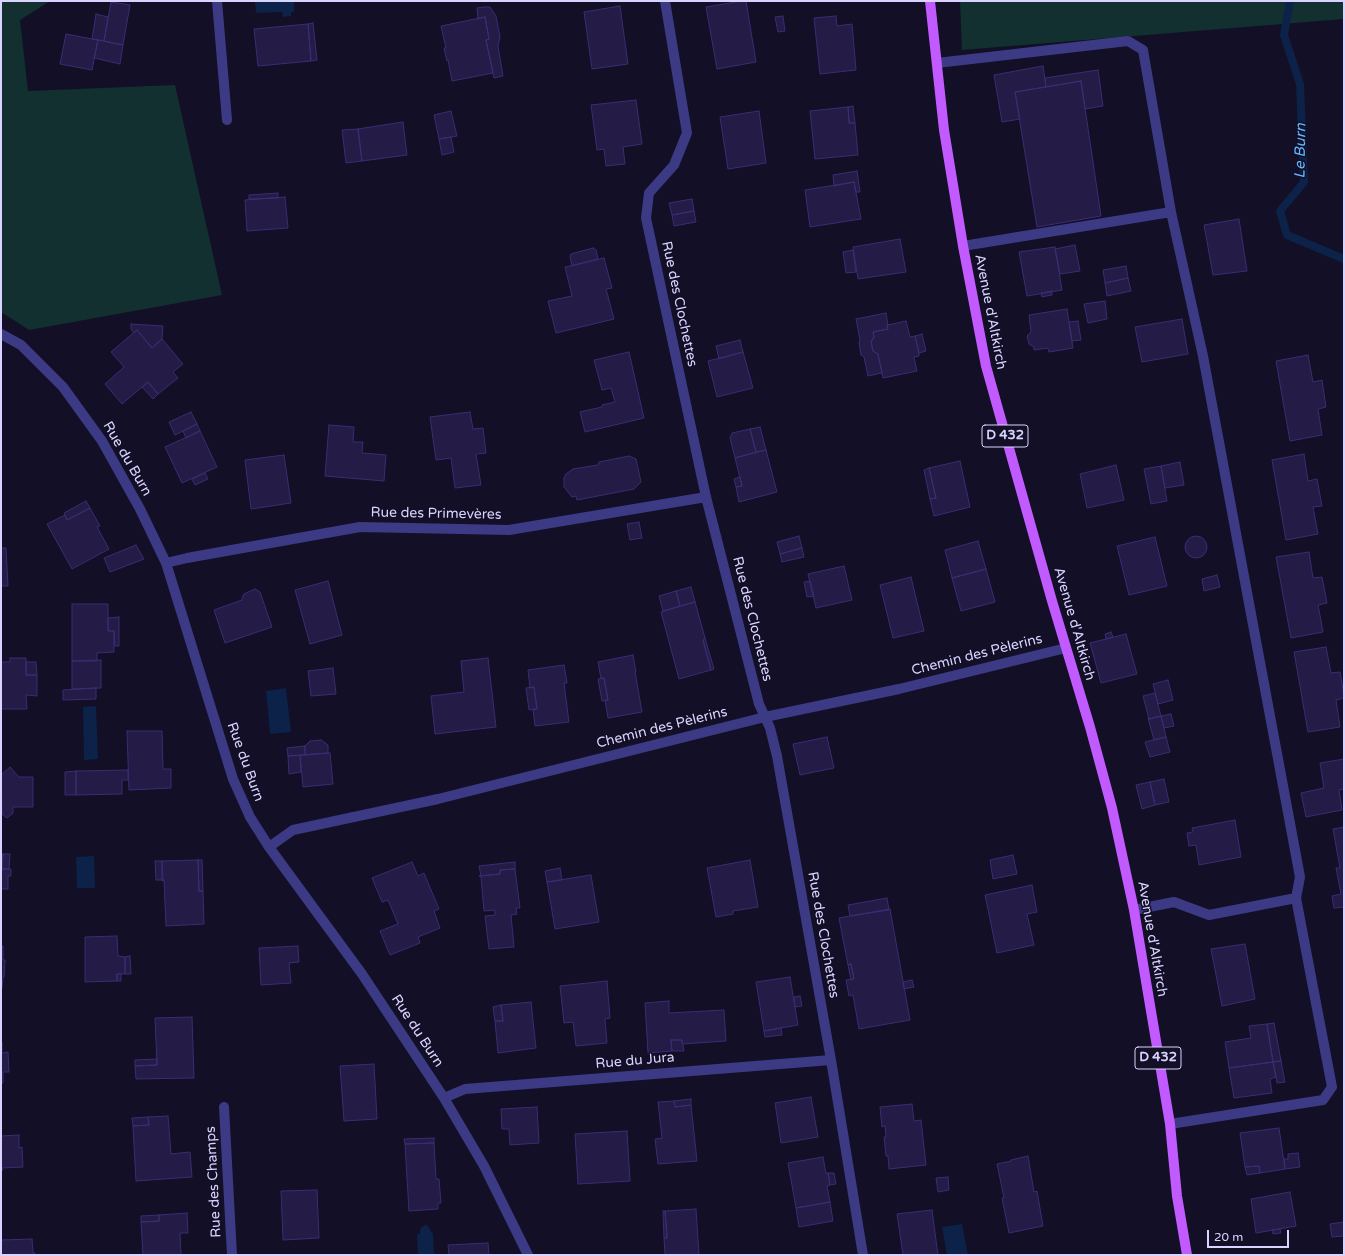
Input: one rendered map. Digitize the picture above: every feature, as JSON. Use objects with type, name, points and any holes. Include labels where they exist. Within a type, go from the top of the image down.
[{"type":"main road","name":"Avenue d'Altkirch","points":[[930,1],[944,130],[963,246],[986,366],[1066,648],[1090,726],[1112,808],[1134,910],[1170,1124],[1178,1196],[1187,1255]]},
{"type":"street","points":[[216,1],[227,120]]},
{"type":"street","name":"Rue des Clochettes","points":[[665,1],[687,133],[674,165],[649,193],[646,218],[706,497],[759,704],[770,728],[777,756],[831,1060],[863,1255]]},
{"type":"street","points":[[937,63],[1128,41],[1143,50],[1171,212],[1203,356],[1299,869],[1300,877],[1296,898],[1332,1087],[1323,1100],[1170,1124]]},
{"type":"street","points":[[963,246],[1171,212]]},
{"type":"street","name":"Rue du Burn","points":[[1,334],[21,345],[64,387],[98,435],[140,509],[166,563],[233,779],[250,817],[362,974],[444,1098],[484,1166],[528,1255]]},
{"type":"street","name":"Rue des Primevères","points":[[166,563],[360,527],[509,530],[706,497]]},
{"type":"street","name":"Chemin des Pèlerins","points":[[270,847],[293,830],[438,799],[765,717],[900,689],[1066,648]]},
{"type":"street","points":[[1134,910],[1174,902],[1209,914],[1296,898]]},
{"type":"street","name":"Rue du Jura","points":[[444,1098],[465,1089],[831,1060]]},
{"type":"street","name":"Rue des Champs","points":[[224,1107],[232,1255]]},
{"type":"green space","points":[[1,1],[50,1],[20,20],[28,91],[175,85],[222,295],[29,330],[1,312]]},
{"type":"green space","points":[[960,1],[1344,1],[1344,19],[962,50]]},
{"type":"water","points":[[255,1],[294,1],[294,12],[291,12],[291,16],[283,17],[282,12],[256,13]]},
{"type":"water","points":[[286,688],[291,732],[270,734],[266,691]]},
{"type":"water","points":[[96,706],[98,759],[84,760],[83,707]]},
{"type":"water","points":[[94,856],[95,888],[77,888],[76,857]]},
{"type":"water","points":[[962,1224],[968,1255],[947,1255],[942,1227]]},
{"type":"water","points":[[425,1225],[428,1226],[433,1233],[434,1255],[418,1255],[417,1234],[420,1234],[420,1230]]},
{"type":"building","points":[[746,1],[756,62],[717,69],[706,7]]},
{"type":"building","points":[[111,2],[130,5],[123,45],[104,41]]},
{"type":"building","points":[[620,6],[628,64],[592,69],[584,12]]},
{"type":"building","points":[[490,7],[496,16],[500,37],[498,46],[503,76],[494,78],[486,40],[489,39],[485,17],[478,19],[477,8]]},
{"type":"building","points":[[96,14],[108,17],[104,41],[92,39]]},
{"type":"building","points":[[783,16],[785,31],[778,32],[775,17]]},
{"type":"building","points":[[836,16],[837,26],[852,24],[856,70],[820,74],[814,18]]},
{"type":"building","points":[[485,17],[489,39],[486,40],[493,73],[452,81],[444,48],[446,48],[441,26]]},
{"type":"building","points":[[313,23],[317,60],[311,61],[308,24]]},
{"type":"building","points":[[308,24],[311,61],[258,66],[254,29]]},
{"type":"building","points":[[66,34],[98,40],[92,70],[60,64]]},
{"type":"building","points":[[98,40],[123,45],[120,64],[94,58]]},
{"type":"building","points":[[1043,66],[1046,87],[1015,92],[1020,119],[1002,122],[994,75]]},
{"type":"building","points":[[1098,70],[1103,106],[1085,109],[1081,81],[1046,87],[1045,78]]},
{"type":"building","points":[[1081,81],[1101,216],[1037,227],[1015,92]]},
{"type":"building","points":[[636,100],[642,144],[623,147],[625,164],[606,166],[604,149],[597,150],[591,105]]},
{"type":"building","points":[[853,106],[855,123],[849,123],[848,107]]},
{"type":"building","points":[[848,107],[849,123],[855,123],[858,155],[815,159],[810,111]]},
{"type":"building","points":[[451,111],[457,136],[439,139],[434,115]]},
{"type":"building","points":[[759,111],[766,163],[728,169],[720,117]]},
{"type":"building","points":[[403,122],[407,155],[362,161],[358,129]]},
{"type":"building","points":[[358,129],[362,161],[346,163],[342,130]]},
{"type":"building","points":[[451,137],[454,152],[442,155],[439,139]]},
{"type":"building","points":[[857,171],[860,192],[856,192],[854,182],[834,186],[833,175]]},
{"type":"building","points":[[854,182],[861,219],[810,227],[805,190]]},
{"type":"building","points":[[278,193],[278,198],[249,199],[249,195]]},
{"type":"building","points":[[285,197],[288,228],[247,231],[245,200]]},
{"type":"building","points":[[692,199],[694,211],[672,215],[669,203]]},
{"type":"building","points":[[694,211],[696,222],[674,226],[672,215]]},
{"type":"building","points":[[1239,219],[1247,271],[1213,275],[1204,225]]},
{"type":"building","points":[[900,239],[906,272],[858,279],[853,247]]},
{"type":"building","points":[[1075,245],[1080,271],[1060,274],[1055,249]]},
{"type":"building","points":[[1055,247],[1062,290],[1027,296],[1019,252]]},
{"type":"building","points":[[593,248],[596,250],[598,259],[572,266],[570,257],[571,254]]},
{"type":"building","points":[[853,250],[856,272],[846,273],[843,252]]},
{"type":"building","points":[[604,258],[612,288],[606,289],[614,319],[556,333],[548,301],[572,296],[565,267]]},
{"type":"building","points":[[1126,266],[1128,278],[1105,283],[1103,270]]},
{"type":"building","points":[[1128,278],[1131,291],[1107,296],[1105,283]]},
{"type":"building","points":[[1052,291],[1052,295],[1042,297],[1041,293]]},
{"type":"building","points":[[1105,301],[1107,319],[1088,323],[1084,304]]},
{"type":"building","points":[[1067,309],[1073,348],[1049,352],[1048,348],[1034,350],[1034,347],[1029,344],[1027,336],[1031,332],[1029,315]]},
{"type":"building","points":[[886,313],[888,329],[873,332],[874,337],[871,342],[873,351],[878,354],[882,373],[868,376],[864,357],[861,355],[856,319]]},
{"type":"building","points":[[1182,319],[1188,354],[1142,362],[1135,327]]},
{"type":"building","points":[[906,321],[910,337],[915,336],[919,353],[919,356],[914,357],[917,371],[883,378],[878,354],[873,351],[871,342],[874,337],[873,332],[888,329],[887,325]]},
{"type":"building","points":[[1078,321],[1081,340],[1072,341],[1069,322]]},
{"type":"building","points":[[131,324],[163,326],[162,339],[152,348],[137,330],[134,333],[131,329]]},
{"type":"building","points":[[137,330],[152,348],[162,339],[183,364],[173,372],[178,378],[158,394],[148,382],[122,404],[105,384],[124,367],[111,352]]},
{"type":"building","points":[[922,334],[926,351],[919,353],[915,336]]},
{"type":"building","points":[[740,340],[743,352],[719,359],[716,346]]},
{"type":"building","points":[[629,352],[644,418],[585,432],[580,412],[602,407],[602,405],[615,402],[611,388],[602,390],[594,360]]},
{"type":"building","points":[[743,352],[753,388],[717,397],[708,361]]},
{"type":"building","points":[[1308,355],[1313,382],[1322,380],[1326,407],[1318,409],[1322,435],[1290,441],[1276,361]]},
{"type":"building","points":[[148,382],[158,394],[153,399],[142,387]]},
{"type":"building","points":[[191,412],[197,424],[175,435],[169,422]]},
{"type":"building","points":[[470,412],[473,429],[483,428],[486,453],[476,454],[481,485],[455,488],[451,458],[436,460],[430,417]]},
{"type":"building","points":[[197,424],[200,431],[186,438],[183,431]]},
{"type":"building","points":[[329,425],[354,427],[353,442],[363,442],[362,453],[386,455],[384,481],[325,476]]},
{"type":"building","points":[[760,427],[766,450],[756,452],[750,429]]},
{"type":"building","points":[[750,429],[756,452],[735,458],[730,438],[732,433]]},
{"type":"building","points":[[200,431],[217,467],[182,483],[165,447]]},
{"type":"building","points":[[766,450],[777,492],[739,502],[736,487],[742,486],[735,458]]},
{"type":"building","points":[[1304,454],[1308,481],[1317,479],[1322,506],[1313,507],[1318,534],[1286,540],[1272,460]]},
{"type":"building","points":[[284,455],[291,503],[251,509],[245,460]]},
{"type":"building","points":[[629,456],[636,459],[641,482],[634,489],[577,500],[576,496],[572,497],[564,487],[564,478],[566,474],[573,469],[598,465],[599,462]]},
{"type":"building","points":[[960,461],[970,507],[934,516],[930,499],[936,498],[929,468]]},
{"type":"building","points":[[1180,462],[1184,485],[1165,488],[1161,466]]},
{"type":"building","points":[[1116,465],[1124,500],[1087,508],[1080,474]]},
{"type":"building","points":[[1161,466],[1167,501],[1151,504],[1144,469]]},
{"type":"building","points":[[929,468],[936,498],[930,499],[924,470]]},
{"type":"building","points":[[205,473],[208,479],[195,485],[192,479]]},
{"type":"building","points":[[740,477],[742,486],[736,487],[734,479]]},
{"type":"building","points":[[86,501],[90,508],[67,520],[64,513]]},
{"type":"building","points":[[90,508],[100,526],[97,527],[109,549],[72,569],[47,524],[65,515],[67,520]]},
{"type":"building","points":[[639,522],[642,538],[630,540],[627,524]]},
{"type":"building","points":[[799,536],[802,548],[780,554],[777,542]]},
{"type":"building","points":[[1196,536],[1200,537],[1206,543],[1206,551],[1200,557],[1196,558],[1192,557],[1186,551],[1185,547],[1186,543],[1192,537]]},
{"type":"building","points":[[1155,537],[1167,586],[1129,595],[1117,546]]},
{"type":"building","points":[[978,541],[986,569],[952,578],[945,550]]},
{"type":"building","points":[[136,545],[144,559],[110,572],[104,558]]},
{"type":"building","points":[[1,548],[6,548],[8,586],[1,586]]},
{"type":"building","points":[[802,548],[804,557],[782,562],[780,554]]},
{"type":"building","points":[[1309,552],[1313,578],[1322,577],[1327,603],[1318,605],[1323,632],[1291,638],[1276,557]]},
{"type":"building","points":[[844,566],[852,600],[816,608],[808,574]]},
{"type":"building","points":[[986,569],[995,602],[961,611],[952,578]]},
{"type":"building","points":[[1217,575],[1220,587],[1204,591],[1202,579]]},
{"type":"building","points":[[911,577],[924,631],[893,638],[880,585]]},
{"type":"building","points":[[328,581],[342,635],[310,644],[295,590]]},
{"type":"building","points":[[810,581],[814,596],[807,597],[804,582]]},
{"type":"building","points":[[691,587],[695,602],[680,606],[676,591]]},
{"type":"building","points":[[255,589],[260,592],[272,627],[225,643],[214,610],[242,600],[244,594]]},
{"type":"building","points":[[676,591],[680,606],[663,611],[659,596]]},
{"type":"building","points":[[695,602],[705,638],[703,640],[711,670],[679,679],[661,612]]},
{"type":"building","points":[[72,604],[108,604],[108,631],[114,631],[114,652],[97,653],[97,661],[72,661]]},
{"type":"building","points":[[119,617],[119,646],[115,646],[114,631],[108,631],[108,618]]},
{"type":"building","points":[[1111,632],[1113,637],[1106,639],[1105,634]]},
{"type":"building","points":[[1126,634],[1137,674],[1101,683],[1090,643]]},
{"type":"building","points":[[705,638],[714,669],[711,670],[703,640]]},
{"type":"building","points":[[1326,647],[1331,673],[1340,672],[1344,698],[1336,700],[1340,727],[1308,732],[1294,652]]},
{"type":"building","points":[[633,655],[642,712],[608,718],[605,700],[608,700],[604,678],[601,679],[598,662]]},
{"type":"building","points":[[10,658],[26,658],[26,675],[37,675],[37,696],[26,695],[27,709],[1,709],[1,662],[10,662]]},
{"type":"building","points":[[488,658],[496,727],[435,734],[431,696],[464,692],[461,661]]},
{"type":"building","points":[[101,660],[101,688],[72,689],[72,661]]},
{"type":"building","points":[[26,662],[36,662],[37,675],[26,675]]},
{"type":"building","points":[[564,665],[567,683],[564,683],[569,722],[535,726],[533,709],[537,709],[534,687],[530,688],[528,670]]},
{"type":"building","points":[[333,668],[336,694],[311,696],[308,671]]},
{"type":"building","points":[[604,678],[608,700],[602,701],[598,679]]},
{"type":"building","points":[[1168,680],[1173,700],[1158,704],[1153,684]]},
{"type":"building","points":[[534,687],[537,709],[529,710],[526,688]]},
{"type":"building","points":[[96,688],[96,699],[63,700],[63,690]]},
{"type":"building","points":[[1155,693],[1161,716],[1149,719],[1143,696]]},
{"type":"building","points":[[1171,714],[1174,726],[1164,728],[1161,716]]},
{"type":"building","points":[[1161,716],[1166,737],[1154,740],[1148,718]]},
{"type":"building","points":[[127,731],[162,731],[163,769],[171,769],[171,788],[129,790]]},
{"type":"building","points":[[827,737],[834,768],[800,775],[793,744]]},
{"type":"building","points":[[1166,737],[1170,752],[1150,757],[1145,742]]},
{"type":"building","points":[[321,740],[328,745],[328,753],[305,755],[305,746],[310,741]]},
{"type":"building","points":[[305,746],[305,755],[288,756],[287,748]]},
{"type":"building","points":[[330,753],[333,784],[303,787],[300,755]]},
{"type":"building","points":[[300,755],[301,772],[289,774],[288,756]]},
{"type":"building","points":[[1344,759],[1344,789],[1339,790],[1342,810],[1306,817],[1301,793],[1324,788],[1320,763]]},
{"type":"building","points":[[10,767],[19,777],[33,777],[33,807],[13,807],[13,813],[7,818],[2,814],[1,775]]},
{"type":"building","points":[[128,770],[128,780],[122,780],[122,794],[76,795],[76,771]]},
{"type":"building","points":[[76,771],[76,795],[65,795],[65,772]]},
{"type":"building","points":[[1164,779],[1169,802],[1155,805],[1150,782]]},
{"type":"building","points":[[1150,782],[1155,805],[1142,809],[1136,785]]},
{"type":"building","points":[[1235,820],[1241,857],[1199,865],[1196,845],[1189,846],[1187,833],[1193,832],[1192,828]]},
{"type":"building","points":[[1344,827],[1344,907],[1334,908],[1332,896],[1341,894],[1336,868],[1340,868],[1333,829]]},
{"type":"building","points":[[1,854],[3,854],[2,869],[11,869],[11,876],[8,876],[8,889],[1,889]]},
{"type":"building","points":[[3,854],[10,854],[9,869],[2,869]]},
{"type":"building","points":[[1013,855],[1017,874],[993,879],[990,860]]},
{"type":"building","points":[[198,860],[202,860],[203,891],[199,891]]},
{"type":"building","points":[[198,860],[199,891],[203,891],[204,924],[166,926],[164,880],[162,881],[162,861]]},
{"type":"building","points":[[750,860],[758,907],[733,911],[733,914],[716,917],[707,868]]},
{"type":"building","points":[[155,861],[162,861],[163,880],[156,880]]},
{"type":"building","points":[[412,862],[418,876],[424,873],[439,909],[434,911],[440,928],[418,937],[420,943],[390,955],[380,931],[398,924],[388,900],[382,902],[372,878]]},
{"type":"building","points":[[515,862],[515,869],[500,870],[500,874],[481,876],[479,866]]},
{"type":"building","points":[[560,868],[562,880],[547,882],[545,871]]},
{"type":"building","points":[[515,869],[520,908],[516,908],[517,914],[511,915],[514,947],[489,949],[485,916],[495,915],[495,910],[484,911],[481,877],[479,876],[500,874],[500,870]]},
{"type":"building","points":[[591,875],[599,922],[555,929],[547,882]]},
{"type":"building","points":[[1032,885],[1037,912],[1027,914],[1034,945],[997,953],[985,895]]},
{"type":"building","points":[[887,898],[889,910],[850,916],[848,905]]},
{"type":"building","points":[[890,909],[910,1020],[859,1029],[853,995],[849,996],[846,980],[854,979],[851,964],[848,965],[839,918]]},
{"type":"building","points":[[117,936],[118,956],[125,957],[125,974],[117,974],[117,981],[85,982],[85,937]]},
{"type":"building","points":[[1245,944],[1255,999],[1222,1006],[1211,949]]},
{"type":"building","points":[[1,946],[3,946],[3,960],[5,960],[2,988],[1,988]]},
{"type":"building","points":[[298,946],[299,962],[289,963],[291,983],[261,985],[259,948]]},
{"type":"building","points":[[130,956],[131,974],[125,974],[125,957]]},
{"type":"building","points":[[851,964],[854,979],[851,980],[848,965]]},
{"type":"building","points":[[117,974],[121,974],[121,981],[117,981]]},
{"type":"building","points":[[790,977],[798,1025],[764,1031],[756,982]]},
{"type":"building","points":[[912,980],[914,987],[904,989],[903,982]]},
{"type":"building","points":[[607,981],[610,1018],[605,1019],[607,1043],[576,1046],[573,1022],[564,1023],[560,986]]},
{"type":"building","points":[[800,996],[802,1006],[795,1007],[794,997]]},
{"type":"building","points":[[669,1001],[669,1013],[724,1010],[726,1041],[682,1044],[682,1040],[671,1040],[672,1051],[648,1053],[645,1003]]},
{"type":"building","points":[[531,1002],[536,1048],[498,1053],[495,1021],[503,1021],[501,1005]]},
{"type":"building","points":[[501,1005],[503,1021],[495,1021],[493,1007]]},
{"type":"building","points":[[192,1017],[194,1078],[136,1079],[135,1066],[157,1065],[155,1018]]},
{"type":"building","points":[[1274,1023],[1281,1061],[1273,1062],[1267,1024]]},
{"type":"building","points":[[1267,1024],[1273,1062],[1229,1068],[1225,1042],[1251,1038],[1249,1026]]},
{"type":"building","points":[[781,1028],[782,1035],[765,1037],[764,1031]]},
{"type":"building","points":[[671,1040],[682,1040],[684,1051],[672,1051]]},
{"type":"building","points":[[1,1042],[2,1053],[8,1052],[9,1072],[3,1072],[3,1083],[1,1083]]},
{"type":"building","points":[[157,1059],[157,1065],[135,1066],[135,1060]]},
{"type":"building","points":[[1281,1061],[1285,1082],[1277,1083],[1273,1062]]},
{"type":"building","points":[[1273,1062],[1276,1077],[1270,1079],[1272,1093],[1234,1098],[1229,1068]]},
{"type":"building","points":[[374,1064],[377,1119],[344,1121],[340,1066]]},
{"type":"building","points":[[811,1097],[818,1137],[781,1143],[775,1103]]},
{"type":"building","points":[[691,1099],[691,1105],[675,1107],[674,1101]]},
{"type":"building","points":[[674,1101],[675,1107],[691,1105],[697,1161],[658,1164],[655,1139],[662,1138],[658,1102]]},
{"type":"building","points":[[912,1104],[914,1121],[921,1120],[926,1165],[889,1169],[884,1137],[886,1137],[885,1126],[882,1127],[880,1107]]},
{"type":"building","points":[[537,1107],[539,1143],[510,1145],[509,1129],[502,1129],[501,1109]]},
{"type":"building","points":[[168,1116],[171,1154],[190,1152],[192,1177],[136,1181],[133,1126],[149,1125],[148,1117]]},
{"type":"building","points":[[148,1117],[149,1125],[133,1126],[132,1118]]},
{"type":"building","points":[[1279,1128],[1285,1169],[1260,1173],[1259,1166],[1245,1167],[1240,1133]]},
{"type":"building","points":[[627,1131],[630,1181],[578,1184],[575,1134]]},
{"type":"building","points":[[19,1135],[19,1148],[22,1147],[23,1167],[2,1168],[3,1170],[1,1170],[1,1136]]},
{"type":"building","points":[[434,1138],[434,1143],[405,1144],[404,1139]]},
{"type":"building","points":[[434,1143],[436,1179],[439,1179],[441,1203],[438,1203],[438,1209],[409,1211],[405,1144]]},
{"type":"building","points":[[1298,1153],[1300,1167],[1285,1169],[1284,1159],[1288,1159],[1288,1154]]},
{"type":"building","points":[[1028,1156],[1034,1192],[1037,1191],[1043,1226],[1009,1233],[997,1164]]},
{"type":"building","points":[[823,1157],[826,1174],[828,1173],[830,1185],[827,1186],[830,1202],[796,1208],[788,1163]]},
{"type":"building","points":[[1259,1166],[1260,1173],[1247,1175],[1245,1167]]},
{"type":"building","points":[[828,1173],[834,1173],[836,1184],[830,1185]]},
{"type":"building","points":[[948,1177],[949,1190],[938,1192],[936,1178]]},
{"type":"building","points":[[317,1190],[319,1238],[283,1240],[281,1191]]},
{"type":"building","points":[[1290,1192],[1296,1226],[1256,1233],[1251,1199]]},
{"type":"building","points":[[830,1202],[833,1221],[799,1227],[796,1208]]},
{"type":"building","points":[[696,1209],[699,1255],[665,1255],[664,1238],[667,1238],[665,1211]]},
{"type":"building","points":[[932,1210],[938,1255],[903,1255],[897,1214]]},
{"type":"building","points":[[663,1211],[665,1211],[667,1238],[664,1238]]},
{"type":"building","points":[[187,1213],[188,1233],[180,1233],[181,1255],[143,1255],[141,1222],[159,1221],[159,1215]]},
{"type":"building","points":[[159,1215],[159,1221],[141,1222],[141,1216]]},
{"type":"building","points":[[1344,1222],[1344,1236],[1332,1237],[1330,1224]]},
{"type":"building","points":[[1280,1229],[1281,1233],[1273,1234],[1272,1230]]},
{"type":"building","points":[[32,1239],[33,1253],[35,1253],[35,1255],[1,1255],[1,1240]]},
{"type":"building","points":[[488,1243],[489,1255],[449,1255],[448,1245]]},
{"type":"waterway","name":"Le Burn","points":[[1290,1],[1284,35],[1300,84],[1304,182],[1280,211],[1287,235],[1344,259]]}]
